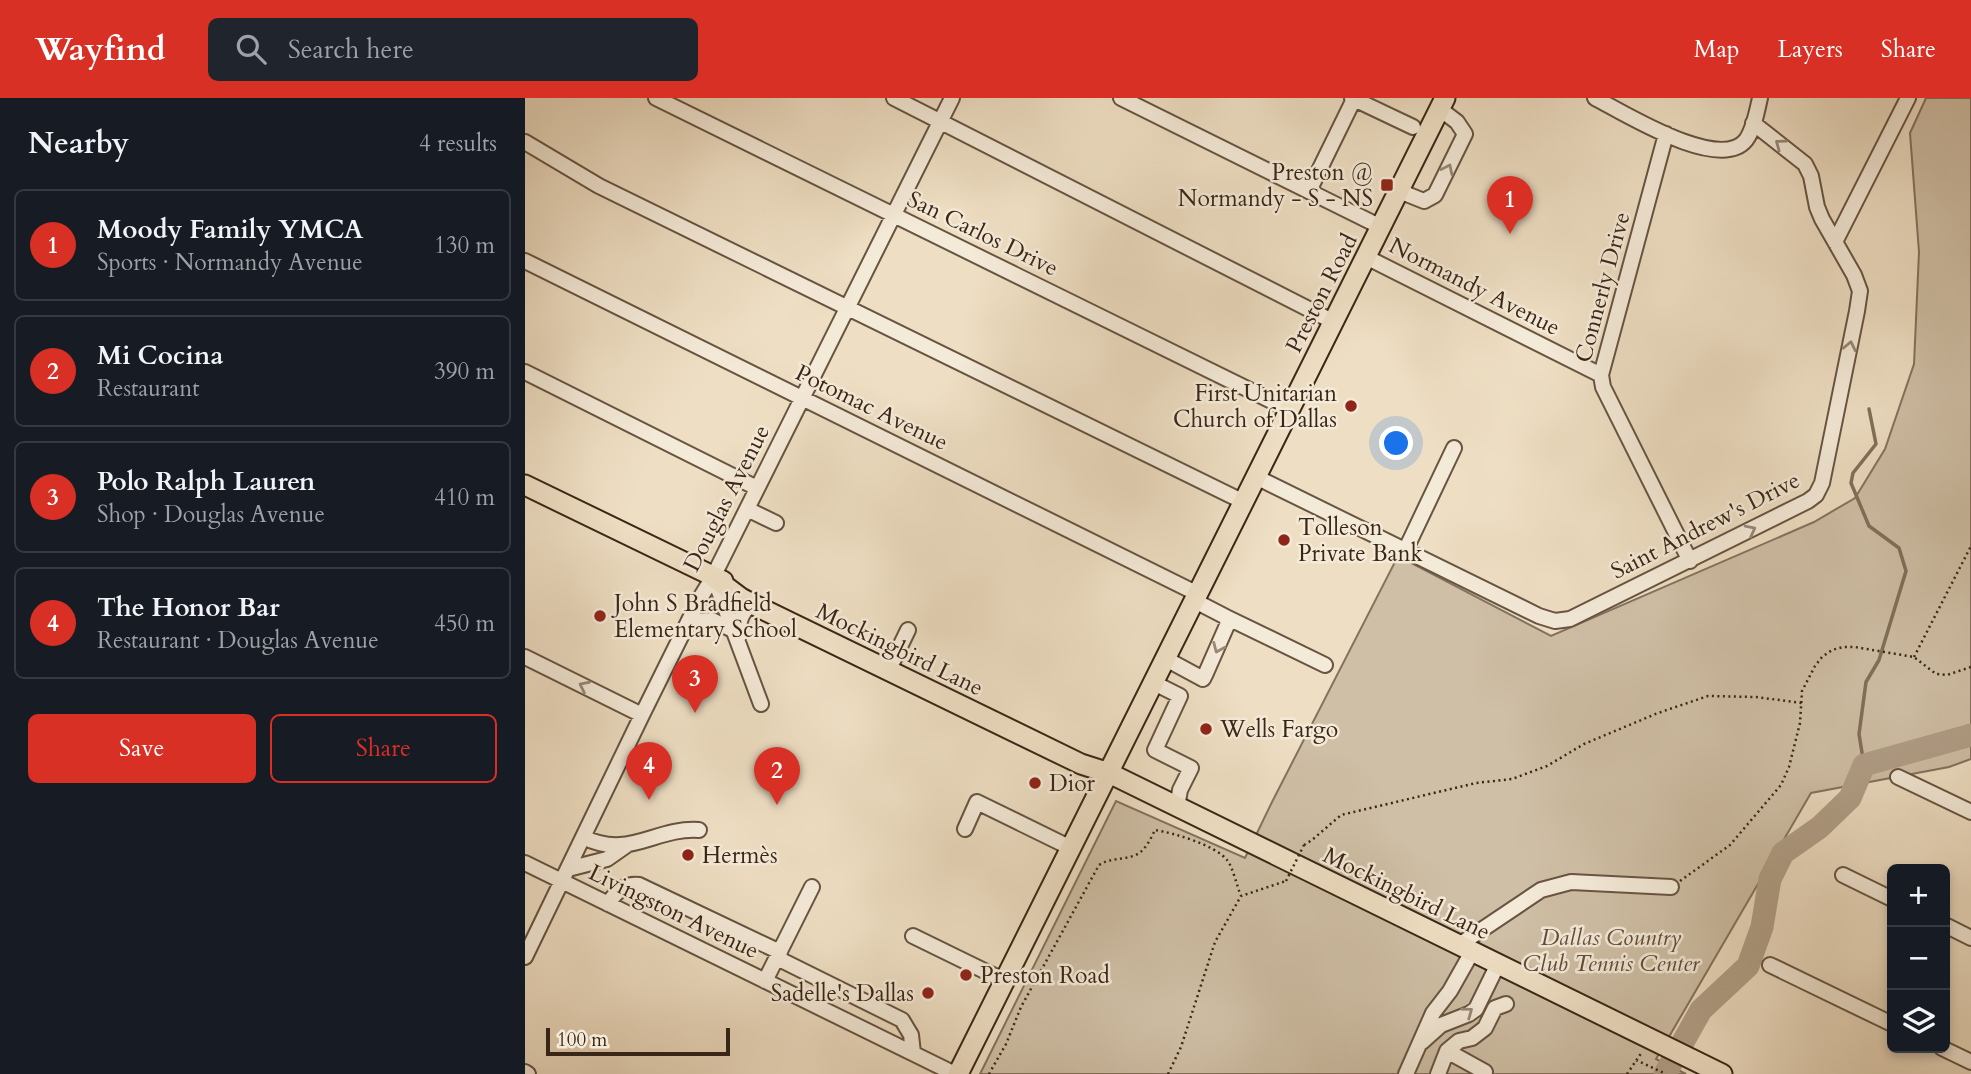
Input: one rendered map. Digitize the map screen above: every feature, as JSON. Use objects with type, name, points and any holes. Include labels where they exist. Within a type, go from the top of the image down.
[{"type":"main road","name":"Preston Road","points":[[956,1074],[1443,104]]},
{"type":"main road","name":"Mockingbird Lane","points":[[525,485],[713,577],[745,589],[949,694],[1086,754],[1109,772],[1498,964],[1648,1047],[1713,1070]]},
{"type":"main road","name":"Mockingbird Lane","points":[[713,577],[741,598],[891,665]]},
{"type":"street","name":"San Carlos Drive","points":[[656,98],[1290,410]]},
{"type":"street","points":[[894,98],[1333,322]]},
{"type":"street","name":"Douglas Avenue","points":[[525,957],[688,622],[952,98]]},
{"type":"street","name":"Normandy Avenue","points":[[1121,98],[1381,227]]},
{"type":"street","points":[[1309,191],[1353,98],[1413,127]]},
{"type":"street","points":[[1595,98],[1698,147],[1723,151],[1736,148],[1746,139],[1759,98]]},
{"type":"street","points":[[1835,242],[1908,98]]},
{"type":"street","points":[[1399,191],[1424,201],[1435,195],[1465,134],[1443,104]]},
{"type":"street","name":"Saint Andrew's Drive","points":[[1256,477],[1539,616],[1555,621],[1570,620],[1808,501],[1816,495],[1822,483],[1860,291],[1817,207],[1811,176],[1805,164],[1753,123]]},
{"type":"street","name":"Connerly Drive","points":[[1667,134],[1601,375],[1603,387],[1690,561]]},
{"type":"street","points":[[525,142],[599,186],[1244,502]]},
{"type":"street","name":"Normandy Avenue","points":[[1366,257],[1601,375]]},
{"type":"street","name":"Potomac Avenue","points":[[525,261],[802,397],[1197,597],[1226,617],[1325,665]]},
{"type":"street","points":[[525,372],[757,488]]},
{"type":"street","points":[[1405,551],[1454,449]]},
{"type":"street","points":[[747,509],[776,523]]},
{"type":"street","points":[[713,577],[761,704]]},
{"type":"street","points":[[736,637],[743,611],[754,604]]},
{"type":"street","points":[[1166,659],[1203,678],[1228,623],[1226,617]]},
{"type":"street","points":[[688,622],[712,620],[736,637]]},
{"type":"street","points":[[891,665],[908,630]]},
{"type":"street","points":[[525,657],[642,715]]},
{"type":"street","points":[[1154,683],[1180,696],[1155,750],[1191,768],[1180,790],[1177,807]]},
{"type":"street","points":[[1898,777],[1971,813]]},
{"type":"street","points":[[965,829],[977,802],[1071,848]]},
{"type":"street","points":[[583,837],[594,843],[627,845],[683,829],[699,830]]},
{"type":"street","points":[[565,875],[607,859],[627,845]]},
{"type":"street","name":"Livingston Avenue","points":[[525,863],[565,875],[608,904],[956,1074]]},
{"type":"street","points":[[1843,875],[1887,897]]},
{"type":"street","points":[[1406,1074],[1433,1013],[1450,991],[1465,949],[1541,890],[1571,882],[1671,887]]},
{"type":"street","points":[[608,904],[624,887],[639,884],[902,1020],[911,1035],[913,1053]]},
{"type":"street","points":[[765,981],[812,887]]},
{"type":"street","points":[[1949,927],[1971,938]]},
{"type":"street","points":[[913,936],[1003,980]]},
{"type":"street","points":[[1421,1043],[1441,1025],[1476,1009],[1498,964]]},
{"type":"street","points":[[1770,965],[1887,1022]]},
{"type":"street","points":[[1438,1074],[1447,1051],[1459,1041],[1472,1038],[1485,1028],[1495,1008],[1506,1004]]},
{"type":"street","points":[[1447,1051],[1485,1072],[1484,1074]]},
{"type":"street","points":[[1950,1052],[1971,1062]]},
{"type":"path","points":[[1914,657],[1971,546]]},
{"type":"path","points":[[1671,887],[1730,845],[1781,785],[1789,768],[1800,723],[1802,691],[1822,657],[1832,650],[1855,647],[1914,657],[1936,674],[1947,675],[1971,667]]},
{"type":"path","points":[[1168,1074],[1181,1047],[1216,942],[1241,896],[1286,881],[1304,845],[1341,815],[1476,783],[1512,779],[1547,765],[1584,744],[1658,713],[1708,696],[1756,697],[1802,703]]},
{"type":"path","points":[[989,1074],[1006,1044],[1021,1007],[1099,865],[1113,859],[1135,856],[1147,845],[1156,830],[1169,832],[1207,846],[1227,860],[1241,896]]},
{"type":"path","points":[[1627,1074],[1648,1047]]},
{"type":"path","points":[[1636,1060],[1665,1074]]},
{"type":"green space","name":"Dallas Country Club Tennis Center","points":[[1926,98],[1971,98],[1971,759],[1949,767],[1811,793],[1656,1059],[1686,1074],[980,1074],[1116,801],[1245,858],[1398,556],[1551,636],[1814,522],[1855,498],[1885,449],[1914,364],[1919,252],[1910,133]]},
{"type":"waterway","points":[[1864,765],[1859,734],[1866,682],[1879,660],[1906,571],[1899,548],[1869,526],[1851,483],[1853,473],[1876,444],[1869,409]]},
{"type":"waterway","points":[[1665,1074],[1701,1010],[1748,966],[1762,927],[1770,879],[1783,853],[1820,827],[1850,798],[1864,765],[1971,735]]},
{"type":"place","name":"Preston @ Normandy - S - NS","points":[[1387,185]]},
{"type":"place","name":"Moody Family YMCA","points":[[1510,234]]},
{"type":"place","name":"First Unitarian Church of Dallas","points":[[1351,406]]},
{"type":"place","name":"Tolleson Private Bank","points":[[1284,540]]},
{"type":"place","name":"John S Bradfield Elementary School","points":[[600,616]]},
{"type":"place","name":"Polo Ralph Lauren","points":[[695,713]]},
{"type":"place","name":"Wells Fargo","points":[[1206,729]]},
{"type":"place","name":"Dior","points":[[1035,783]]},
{"type":"place","name":"The Honor Bar","points":[[649,800]]},
{"type":"place","name":"Mi Cocina","points":[[777,805]]},
{"type":"place","name":"Hermès","points":[[688,855]]},
{"type":"place","name":"Preston Road","points":[[966,975]]},
{"type":"place","name":"Sadelle's Dallas","points":[[928,993]]}]
